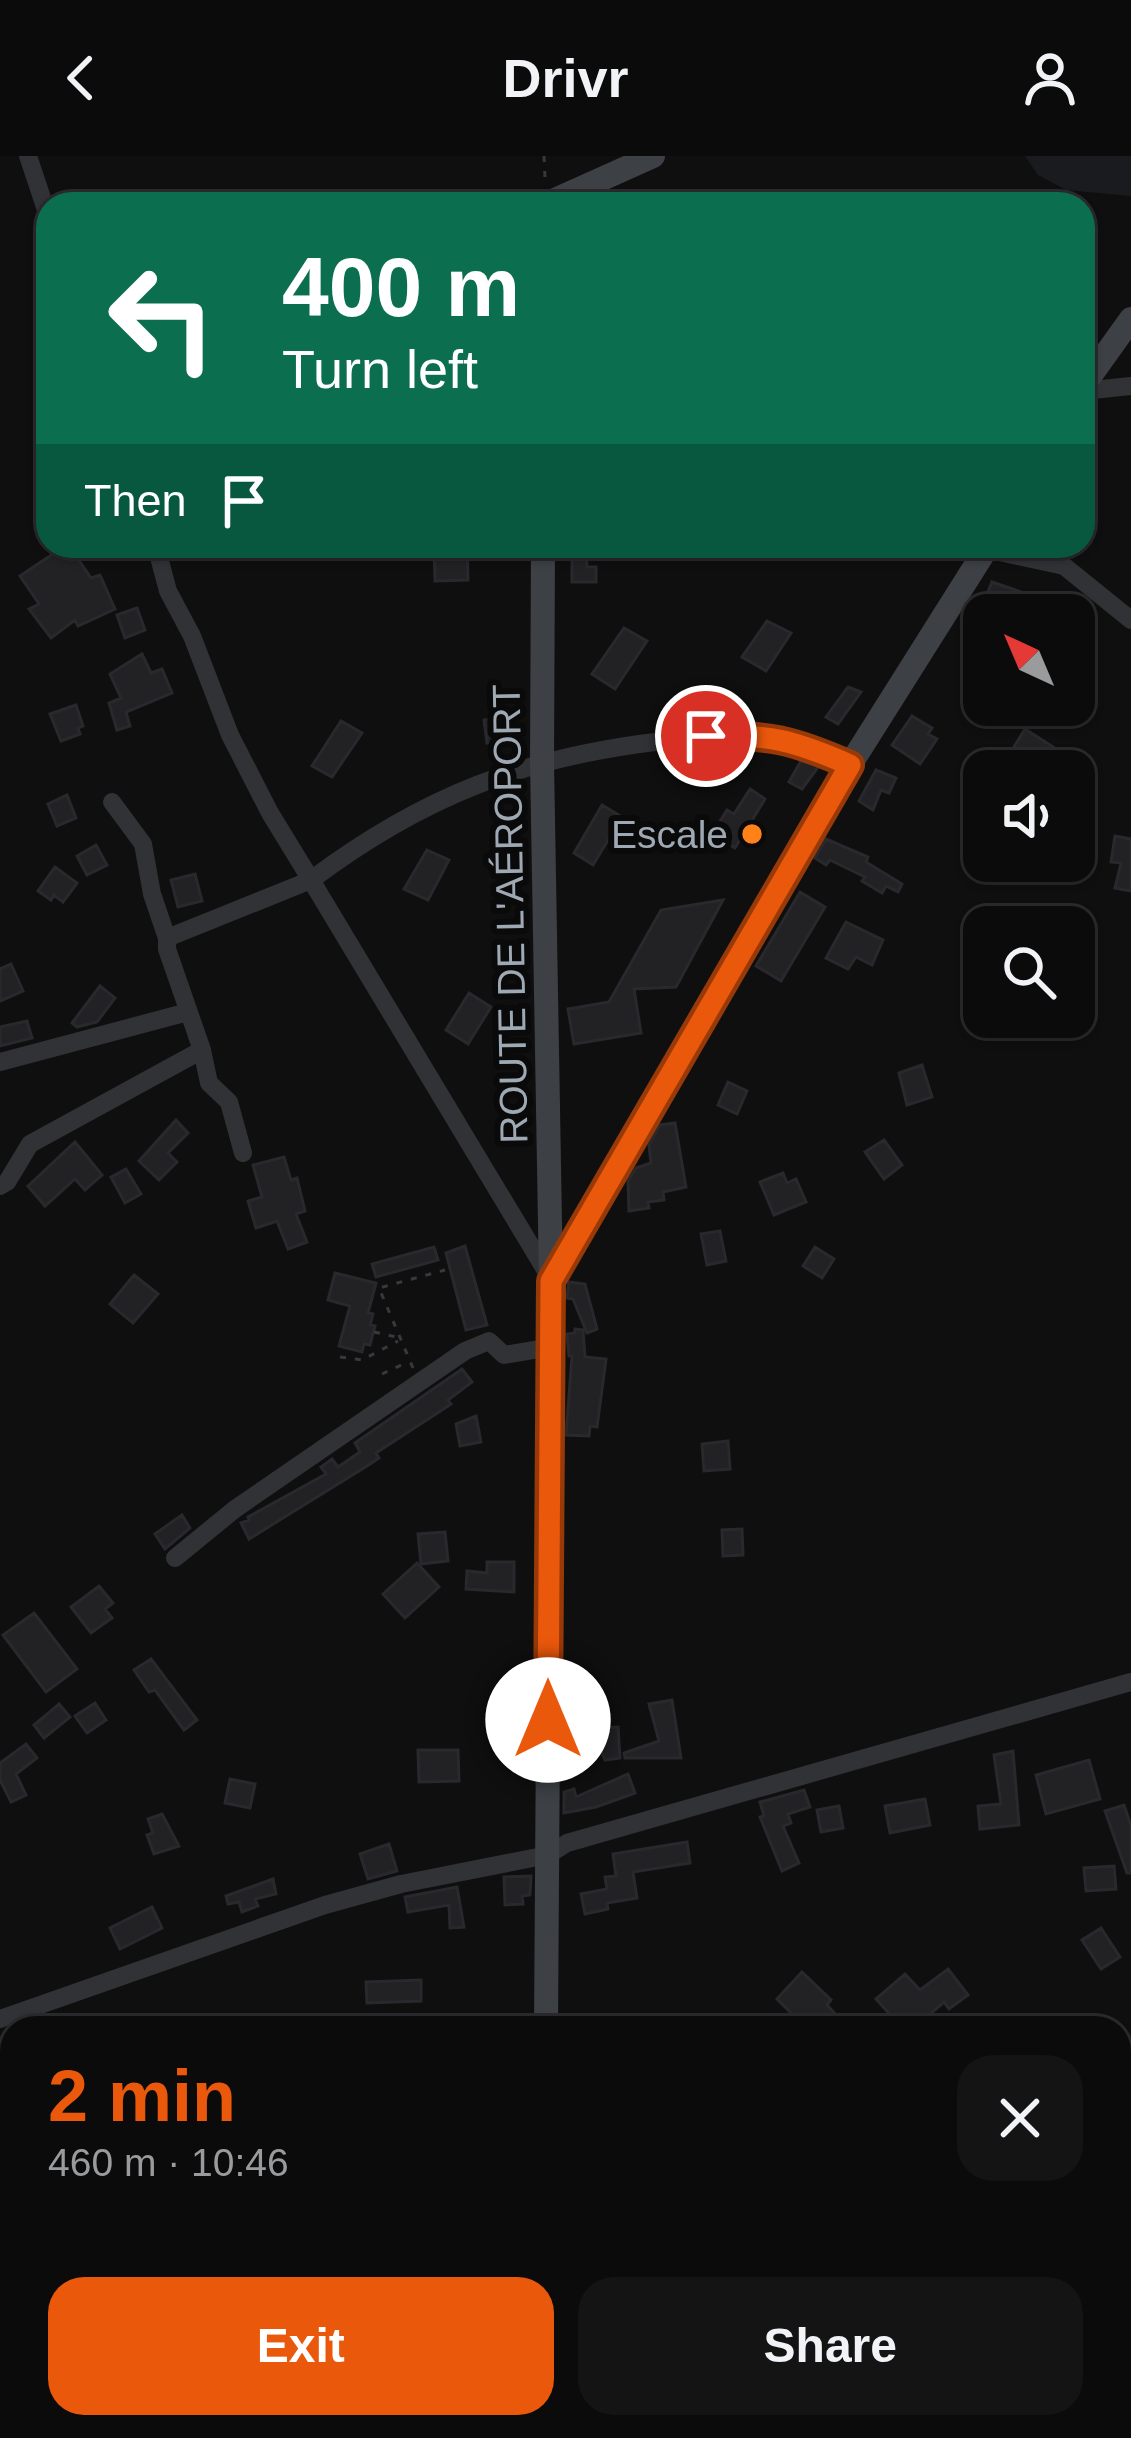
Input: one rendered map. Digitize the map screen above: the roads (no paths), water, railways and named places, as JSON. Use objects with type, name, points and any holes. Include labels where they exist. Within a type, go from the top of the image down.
[{"type":"main road","points":[[571,192],[653,156]]},
{"type":"main road","points":[[1095,372],[1131,320]]},
{"type":"main road","name":"ROUTE DE L'AÉROPORT","points":[[543,558],[551,1281],[546,2016]]},
{"type":"main road","points":[[551,1281],[850,765],[981,558]]},
{"type":"street","points":[[28,156],[40,192]]},
{"type":"street","points":[[1095,388],[1131,386]]},
{"type":"street","points":[[159,558],[168,591],[230,735],[270,813],[551,1281]]},
{"type":"street","points":[[1030,558],[1064,566],[1131,620]]},
{"type":"street","points":[[167,938],[311,880],[354,848],[442,797],[542,762],[620,746],[759,734],[797,741],[850,765]]},
{"type":"street","points":[[112,802],[143,844],[167,949],[209,1083],[229,1102],[243,1153]]},
{"type":"street","points":[[0,1062],[188,1012]]},
{"type":"street","points":[[0,1186],[30,1144],[202,1050]]},
{"type":"street","points":[[175,1558],[235,1508],[419,1381],[488,1341],[504,1355],[551,1348]]},
{"type":"street","points":[[9,2016],[325,1905],[401,1884],[548,1855],[567,1843],[1131,1682]]},
{"type":"place","name":"Escale","points":[[752,834]]}]
